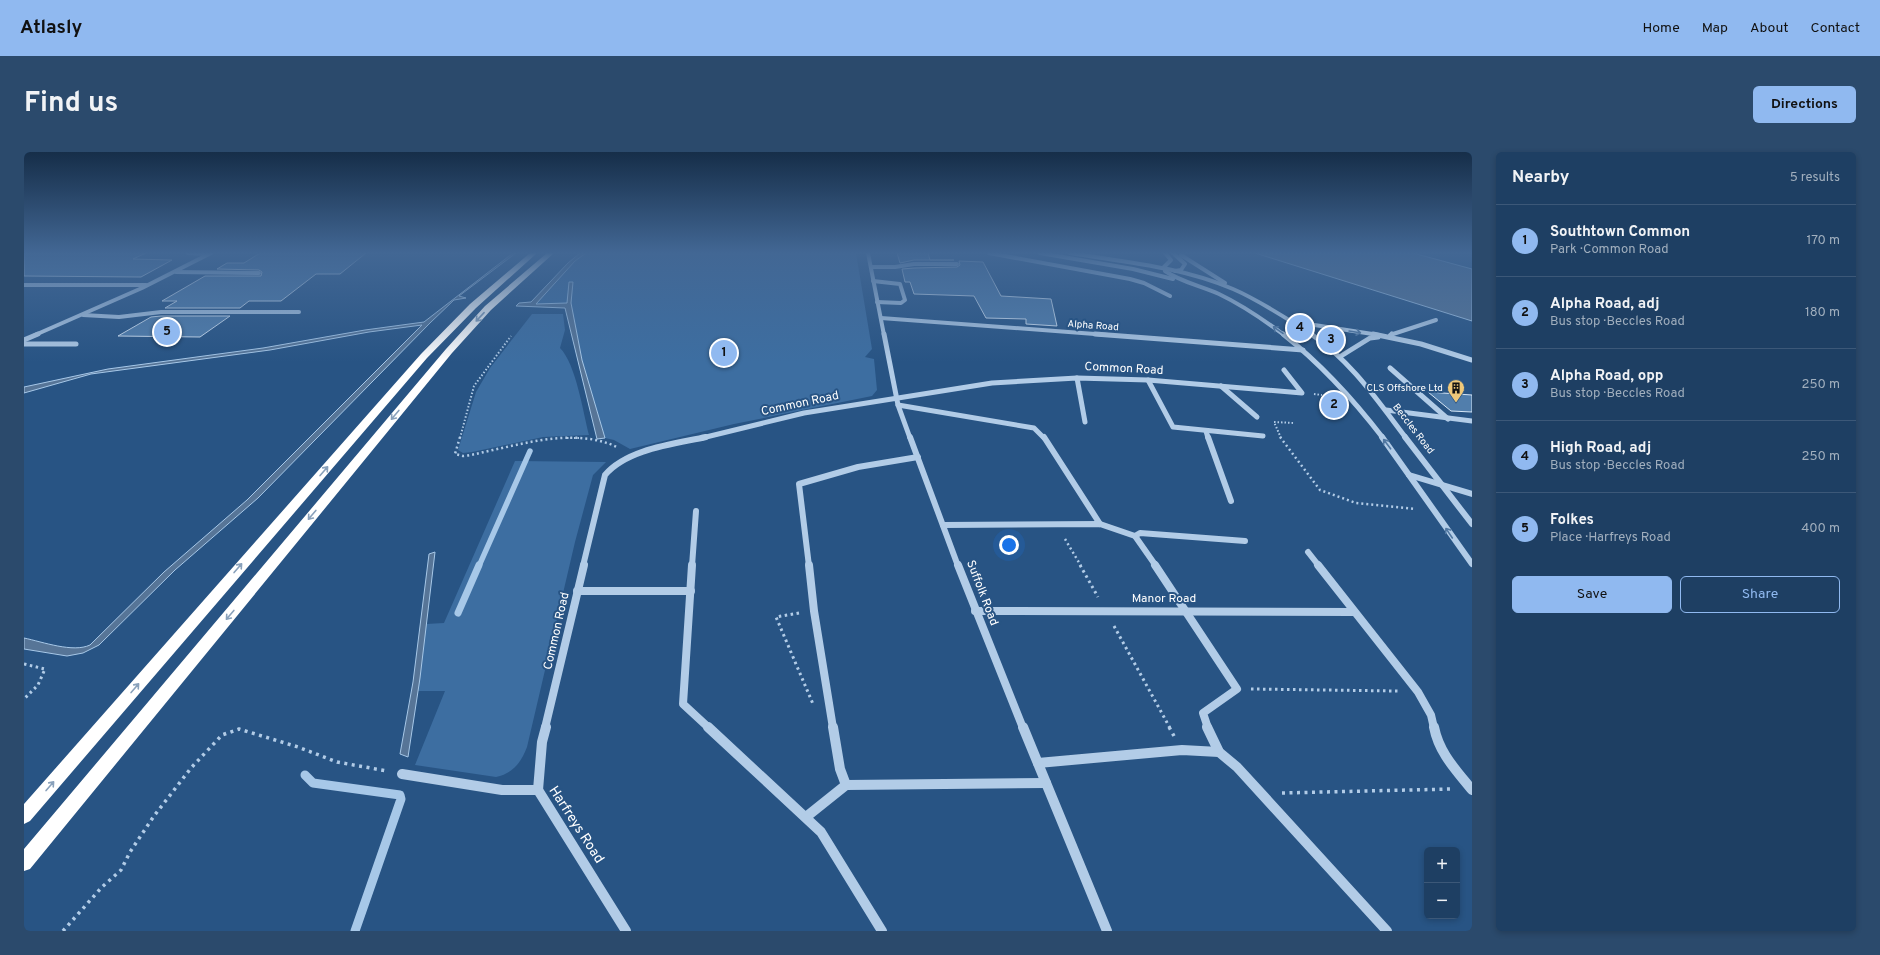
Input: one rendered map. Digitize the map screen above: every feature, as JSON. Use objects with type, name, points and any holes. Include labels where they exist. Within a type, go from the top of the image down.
[{"type":"highway","points":[[24,816],[424,356],[473,306],[492,289]]},
{"type":"highway","points":[[24,864],[449,351],[488,308],[509,289]]},
{"type":"street","points":[[24,340],[138,289]]},
{"type":"street","name":"Suffolk Road","points":[[875,289],[897,401],[975,611],[1107,931]]},
{"type":"street","points":[[877,302],[901,303],[905,300],[902,289]]},
{"type":"street","points":[[1157,289],[1170,296]]},
{"type":"street","points":[[1207,289],[1240,305],[1285,335],[1303,350],[1352,399],[1410,476],[1472,564]]},
{"type":"street","name":"Beccles Road","points":[[1234,290],[1320,340],[1341,356],[1386,410],[1472,524]]},
{"type":"street","points":[[83,315],[119,317],[161,312],[299,312]]},
{"type":"street","name":"Alpha Road","points":[[881,318],[1303,350]]},
{"type":"street","points":[[1341,356],[1370,338],[1390,337],[1390,335],[1436,320]]},
{"type":"street","points":[[1289,321],[1390,337],[1421,344],[1472,360]]},
{"type":"street","points":[[24,344],[76,344]]},
{"type":"street","points":[[1390,368],[1449,420]]},
{"type":"street","name":"Common Road","points":[[538,790],[542,742],[605,475],[612,466],[631,456],[804,413],[897,401],[992,383],[1077,378],[1148,380],[1302,393],[1284,370]]},
{"type":"street","points":[[1077,378],[1084,422]]},
{"type":"street","points":[[1148,380],[1173,427],[1263,436]]},
{"type":"street","points":[[1221,386],[1257,417]]},
{"type":"street","points":[[897,401],[1034,428],[1044,437],[1100,524]]},
{"type":"street","points":[[1386,410],[1449,420],[1472,421]]},
{"type":"street","points":[[1206,431],[1231,501]]},
{"type":"street","points":[[846,785],[840,769],[814,611],[799,484],[846,469],[893,459],[918,457]]},
{"type":"street","points":[[1410,476],[1472,494]]},
{"type":"street","points":[[696,511],[683,704],[821,832],[882,931]]},
{"type":"street","points":[[943,525],[1100,524],[1136,536],[1187,611],[1237,689],[1203,713],[1208,729],[1219,752],[1237,767],[1387,931]]},
{"type":"street","points":[[1136,536],[1140,533],[1245,541]]},
{"type":"street","points":[[1308,552],[1353,612],[1418,692],[1431,715],[1436,738],[1444,755],[1472,789]]},
{"type":"street","points":[[577,591],[691,591]]},
{"type":"street","name":"Manor Road","points":[[975,611],[1353,612]]},
{"type":"street","points":[[1038,763],[1182,750],[1219,752]]},
{"type":"street","name":"Harfreys Road","points":[[402,774],[502,790],[538,790],[626,931]]},
{"type":"street","points":[[806,817],[846,785],[1046,782]]},
{"type":"path","points":[[511,336],[474,386],[455,454],[471,455],[534,441],[574,438],[610,443],[631,456]]},
{"type":"path","points":[[1294,423],[1274,422],[1281,438],[1320,490],[1356,503],[1435,511]]},
{"type":"path","points":[[1057,524],[1182,750]]},
{"type":"path","points":[[814,611],[776,617],[816,711]]},
{"type":"path","points":[[24,664],[45,669],[38,684],[24,699]]},
{"type":"path","points":[[1237,689],[1418,692]]},
{"type":"path","points":[[63,931],[102,887],[121,870],[130,852],[154,816],[191,768],[222,735],[239,729],[298,747],[337,762],[402,774]]},
{"type":"path","points":[[1262,794],[1472,789]]},
{"type":"shaded area","points":[[468,289],[459,296],[466,298],[454,300],[258,498],[175,570],[99,645],[83,653],[67,656],[24,649],[24,638],[75,648],[90,645],[164,572],[247,500],[422,325],[369,332],[270,350],[91,374],[24,393],[24,387],[108,369],[263,348],[365,330],[424,322]]},
{"type":"shaded area","points":[[543,289],[549,289],[536,304],[567,303],[568,289],[572,289],[571,303],[582,360],[605,438],[597,439],[565,308],[516,306],[519,303],[531,302]]},
{"type":"shaded area","points":[[549,289],[862,289],[872,349],[865,357],[874,359],[877,390],[872,396],[734,424],[630,449],[614,440],[605,438],[582,360],[571,304],[536,304]]},
{"type":"shaded area","points":[[1371,289],[1472,289],[1472,321]]},
{"type":"shaded area","points":[[532,314],[563,314],[565,330],[560,348],[566,355],[575,376],[589,435],[543,437],[463,453],[458,450],[476,392],[490,368]]},
{"type":"shaded area","points":[[515,461],[606,462],[593,475],[575,542],[527,747],[522,758],[512,770],[496,777],[415,765],[445,691],[418,691],[426,624],[444,623]]},
{"type":"shaded area","points":[[435,552],[420,678],[408,757],[400,754],[413,682],[429,554]]},
{"type":"building","points":[[182,289],[296,289],[281,301],[249,301],[240,308],[165,308],[177,301],[162,301]]},
{"type":"building","points":[[912,289],[997,289],[1001,296],[1051,299],[1057,326],[1026,324],[1026,319],[986,318],[974,296],[914,294]]},
{"type":"building","points":[[230,316],[200,337],[118,336],[151,317]]},
{"type":"building","name":"CLS Offshore Ltd","points":[[1428,392],[1472,395],[1472,412],[1451,411]]},
{"type":"waterway","points":[[479,566],[530,451]]},
{"type":"waterway","points":[[458,613],[479,565]]},
{"type":"waterway","points":[[305,775],[313,783],[400,795],[401,799],[355,931]]},
{"type":"place","name":"High Road, adj","points":[[1300,328]]},
{"type":"place","name":"Folkes","points":[[167,332]]},
{"type":"place","name":"Alpha Road, opp","points":[[1331,340]]},
{"type":"place","name":"Southtown Common","points":[[724,353]]},
{"type":"place","name":"CLS Offshore Ltd","points":[[1456,403]]},
{"type":"place","name":"Alpha Road, adj","points":[[1334,405]]}]
